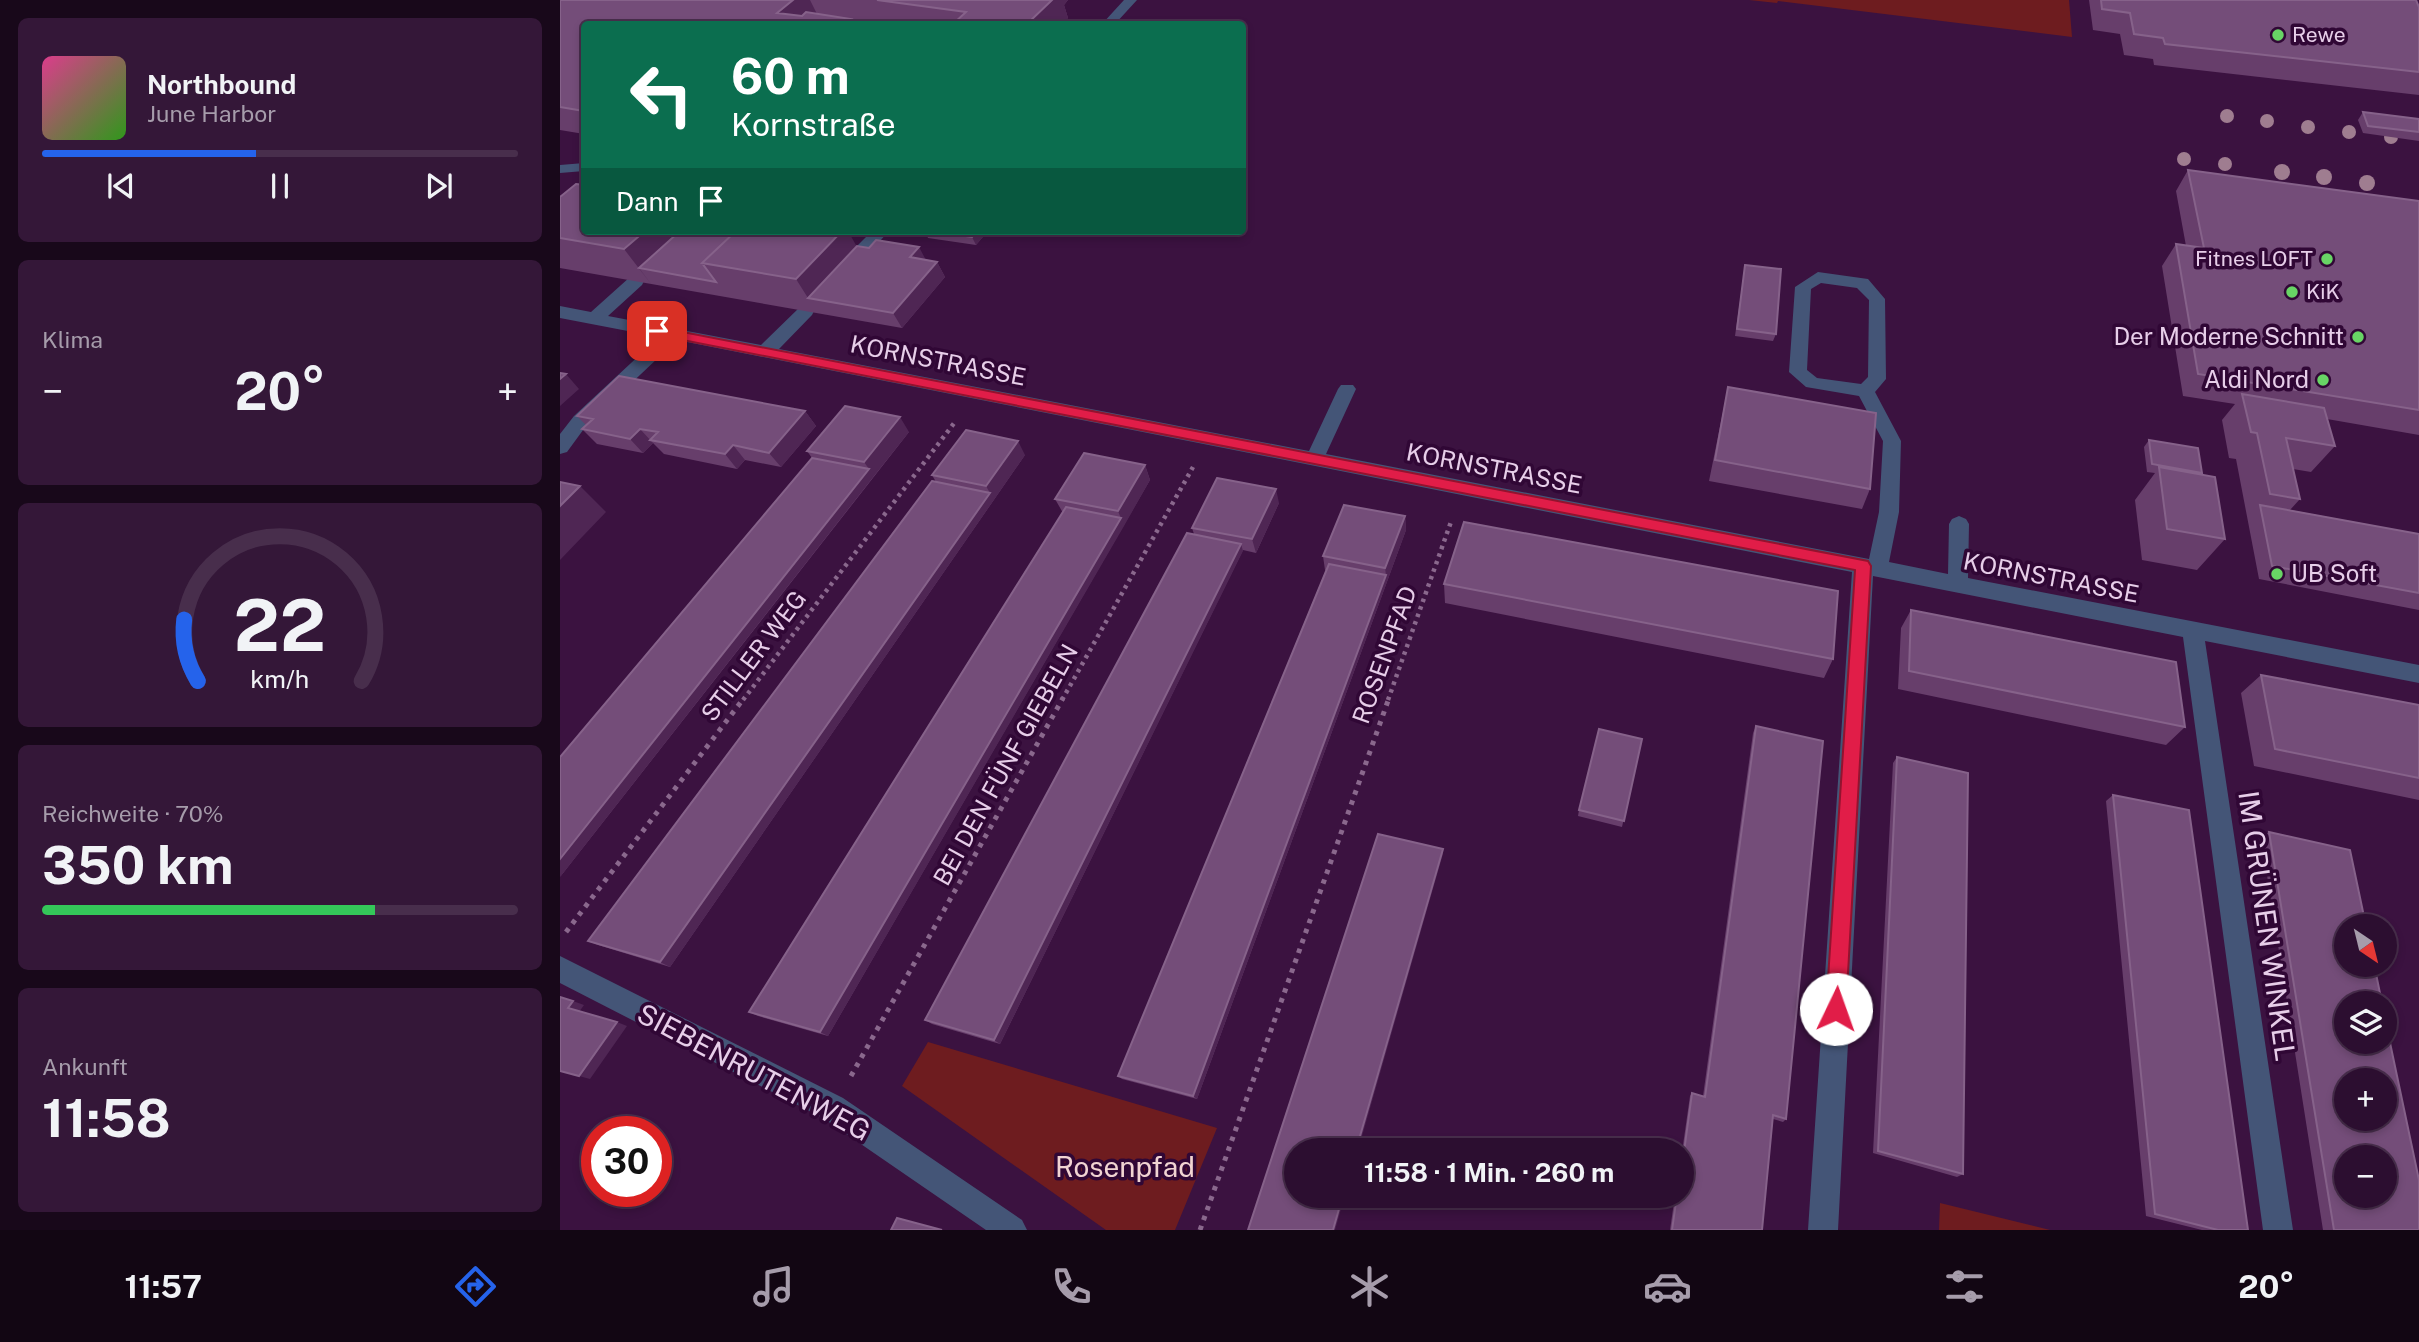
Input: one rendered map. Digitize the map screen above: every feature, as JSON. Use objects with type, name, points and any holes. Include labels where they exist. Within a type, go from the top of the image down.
[{"type":"street","points":[[1111,21],[1131,0]]},
{"type":"street","points":[[560,169],[581,167]]},
{"type":"street","points":[[855,259],[877,235]]},
{"type":"street","points":[[1818,277],[1862,284],[1877,299],[1877,379],[1865,391],[1812,383],[1798,372],[1802,287],[1818,277]]},
{"type":"street","points":[[594,319],[636,281]]},
{"type":"street","points":[[765,352],[806,311]]},
{"type":"street","name":"KORNSTRASSE","points":[[560,312],[2419,674]]},
{"type":"street","points":[[560,447],[580,421],[673,334]]},
{"type":"street","points":[[1314,459],[1347,389]]},
{"type":"street","points":[[1823,1230],[1870,567],[1889,512],[1892,441],[1865,391]]},
{"type":"street","points":[[1958,584],[1959,524]]},
{"type":"street","name":"IM GRÜNEN WINKEL","points":[[2193,630],[2278,1230]]},
{"type":"street","name":"SIEBENRUTENWEG","points":[[560,969],[833,1108],[1012,1230]]},
{"type":"path","name":"STILLER WEG","points":[[563,936],[978,394]]},
{"type":"path","name":"BEI DEN FÜNF GIEBELN","points":[[833,1108],[1209,439]]},
{"type":"path","name":"ROSENPFAD","points":[[1200,1230],[1463,488]]},
{"type":"green space","points":[[1749,0],[2069,0],[2072,37],[1778,1]]},
{"type":"green space","name":"Rosenpfad","points":[[928,1042],[1217,1128],[1175,1230],[1106,1230],[902,1086]]},
{"type":"green space","points":[[1940,1203],[2050,1230],[1939,1230]]},
{"type":"building","points":[[560,0],[793,0],[777,13],[802,16],[806,12],[851,19],[581,21],[581,110],[560,107]]},
{"type":"building","points":[[877,0],[1052,0],[1030,21],[956,21],[966,12]]},
{"type":"building","points":[[2101,0],[2416,0],[2419,7],[2419,72],[2165,44],[2163,38],[2134,34],[2130,13],[2102,9]]},
{"type":"building","points":[[2363,112],[2419,119],[2419,132],[2368,126]]},
{"type":"building","points":[[2188,170],[2419,201],[2419,410],[2198,374],[2176,244],[2204,248]]},
{"type":"building","points":[[576,184],[581,185],[581,235],[640,235],[624,249],[560,238],[560,197]]},
{"type":"building","points":[[676,235],[732,235],[702,263],[716,282],[639,268]]},
{"type":"building","points":[[732,235],[838,235],[796,279],[702,263]]},
{"type":"building","points":[[876,240],[919,247],[910,257],[937,262],[893,313],[808,298],[857,246],[869,248]]},
{"type":"building","points":[[1745,265],[1781,269],[1776,334],[1737,329]]},
{"type":"building","points":[[619,376],[805,411],[769,453],[733,445],[725,454],[650,440],[658,432],[640,429],[630,439],[582,429],[593,419],[577,416]]},
{"type":"building","points":[[1728,387],[1876,413],[1870,489],[1715,460]]},
{"type":"building","points":[[2242,394],[2324,408],[2335,446],[2286,438],[2300,499],[2270,494],[2257,433],[2251,432]]},
{"type":"building","points":[[845,406],[900,417],[864,462],[807,451]]},
{"type":"building","points":[[966,430],[1018,441],[986,486],[932,475]]},
{"type":"building","points":[[2149,440],[2198,448],[2202,473],[2152,464]]},
{"type":"building","points":[[1084,453],[1145,465],[1118,511],[1055,499]]},
{"type":"building","points":[[812,458],[869,469],[560,859],[560,757]]},
{"type":"building","points":[[2159,467],[2215,477],[2225,539],[2167,529]]},
{"type":"building","points":[[1217,478],[1276,489],[1252,539],[1192,528]]},
{"type":"building","points":[[932,481],[990,493],[660,962],[588,941]]},
{"type":"building","points":[[560,482],[580,486],[560,506]]},
{"type":"building","points":[[1344,505],[1405,516],[1385,568],[1323,556]]},
{"type":"building","points":[[2260,505],[2419,534],[2419,593],[2272,566]]},
{"type":"building","points":[[1066,507],[1121,518],[820,1032],[749,1012]]},
{"type":"building","points":[[1464,522],[1838,591],[1833,659],[1444,584]]},
{"type":"building","points":[[1187,533],[1241,544],[994,1040],[925,1020]]},
{"type":"building","points":[[1329,564],[1386,575],[1193,1096],[1118,1076]]},
{"type":"building","points":[[1911,610],[2176,662],[2185,727],[1909,671]]},
{"type":"building","points":[[2261,675],[2419,705],[2419,778],[2275,749]]},
{"type":"building","points":[[1756,726],[1823,741],[1786,1119],[1773,1115],[1762,1230],[1672,1230],[1675,1208],[1694,1208],[1694,1138],[1686,1138],[1692,1093],[1705,1097]]},
{"type":"building","points":[[1599,729],[1642,739],[1624,821],[1579,810]]},
{"type":"building","points":[[1897,757],[1968,773],[1963,1174],[1878,1151]]},
{"type":"building","points":[[2113,795],[2189,810],[2248,1230],[2218,1230],[2155,1214]]},
{"type":"building","points":[[2269,832],[2350,850],[2363,914],[2334,914],[2334,977],[2377,977],[2380,991],[2334,991],[2334,1054],[2392,1054],[2395,1068],[2334,1068],[2334,1131],[2397,1131],[2397,1076],[2419,1180],[2419,1230],[2334,1230]]},
{"type":"building","points":[[1378,834],[1443,849],[1359,1138],[1284,1138],[1284,1208],[1339,1208],[1333,1230],[1248,1230]]},
{"type":"building","points":[[560,997],[573,1001],[568,1008],[617,1022],[579,1076],[560,1071]]},
{"type":"building","points":[[897,1218],[942,1230],[891,1230]]},
{"type":"place","name":"Rewe","points":[[2278,35]]},
{"type":"place","name":"Fitnes LOFT","points":[[2327,259]]},
{"type":"place","name":"KiK","points":[[2292,292]]},
{"type":"place","name":"Der Moderne Schnitt","points":[[2358,337]]},
{"type":"place","name":"Aldi Nord","points":[[2323,380]]},
{"type":"place","name":"UB Soft","points":[[2277,574]]},
{"type":"route","points":[[657,331],[1863,566],[1836,1009]]}]
